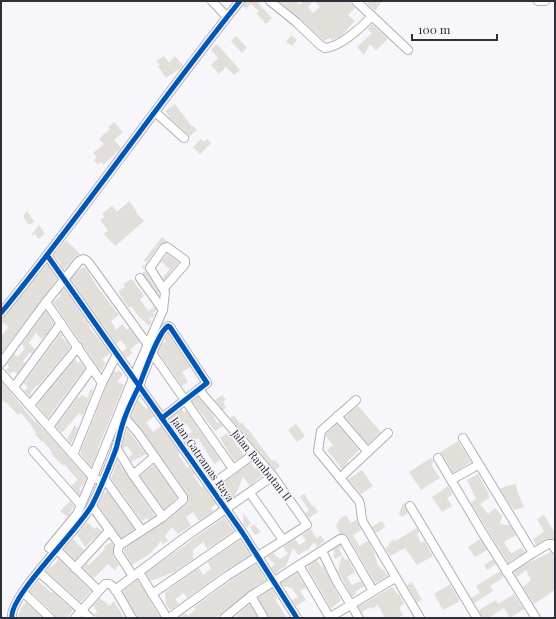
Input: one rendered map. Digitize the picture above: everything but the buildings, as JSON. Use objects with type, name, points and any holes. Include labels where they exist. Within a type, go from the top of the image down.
[{"type":"street","points":[[212,1],[227,17]]},
{"type":"street","points":[[270,1],[325,48],[335,46],[372,16]]},
{"type":"street","points":[[538,1],[545,1]]},
{"type":"street","points":[[1,313],[47,255],[238,2]]},
{"type":"street","points":[[358,2],[408,50]]},
{"type":"street","points":[[154,112],[184,138]]},
{"type":"street","points":[[12,618],[12,610],[23,592],[39,572],[52,548],[77,514],[133,378],[163,310],[164,288],[150,268],[164,248],[167,247],[184,260],[185,264],[164,288]]},
{"type":"street","name":"Jalan Gatramas Raya","points":[[47,255],[242,532],[297,618]]},
{"type":"street","points":[[1,363],[64,279],[79,261],[83,259],[86,260],[148,345]]},
{"type":"street","points":[[140,278],[163,310]]},
{"type":"street","points":[[46,302],[102,383]]},
{"type":"street","points":[[14,387],[61,323]]},
{"type":"street","points":[[52,548],[82,520],[92,506],[116,448],[125,418],[152,352],[165,327],[170,327],[207,383],[162,418]]},
{"type":"street","points":[[30,405],[78,347]]},
{"type":"street","points":[[152,352],[233,469]]},
{"type":"street","points":[[73,455],[102,383],[117,354]]},
{"type":"street","points":[[49,427],[92,368]]},
{"type":"street","points":[[1,373],[93,477],[103,480],[142,531]]},
{"type":"street","name":"Jalan Rambutan II","points":[[168,618],[227,576],[307,525],[273,476],[199,390]]},
{"type":"street","points":[[356,400],[321,431],[318,451],[359,500],[362,506],[361,517],[363,522],[420,618]]},
{"type":"street","points":[[337,416],[368,452]]},
{"type":"street","points":[[125,418],[138,433],[183,497],[181,502],[163,517],[120,545],[118,549],[118,553],[152,594],[168,618]]},
{"type":"street","points":[[340,478],[388,433]]},
{"type":"street","points":[[463,438],[478,465],[518,526],[533,553]]},
{"type":"street","points":[[116,448],[163,517]]},
{"type":"street","points":[[33,451],[80,504]]},
{"type":"street","points":[[210,486],[254,454]]},
{"type":"street","points":[[133,475],[154,457]]},
{"type":"street","points":[[438,458],[536,618]]},
{"type":"street","points":[[452,480],[478,465]]},
{"type":"street","points":[[115,590],[184,538],[273,476]]},
{"type":"street","points":[[250,493],[283,540]]},
{"type":"street","points":[[92,506],[120,545]]},
{"type":"street","points":[[410,506],[477,618]]},
{"type":"street","points":[[75,568],[109,530]]},
{"type":"street","points":[[152,594],[242,532]]},
{"type":"street","points":[[228,617],[251,596],[340,539],[342,539],[372,591]]},
{"type":"street","points":[[506,571],[548,544],[552,544],[555,549]]},
{"type":"street","points":[[52,548],[100,591]]},
{"type":"street","points":[[322,551],[337,582],[359,618]]},
{"type":"street","points":[[299,565],[329,618],[395,578]]},
{"type":"street","points":[[39,572],[90,618]]},
{"type":"street","points":[[75,618],[105,584],[108,583],[111,584],[132,618]]},
{"type":"street","points":[[23,592],[50,618]]},
{"type":"street","points":[[251,596],[264,618]]},
{"type":"cycle path","points":[[1,313],[62,236],[240,1]]},
{"type":"cycle path","points":[[47,255],[242,532],[297,618]]},
{"type":"cycle path","points":[[12,618],[14,608],[32,579],[85,516],[92,505],[102,485],[116,449],[128,409],[156,344],[168,326],[207,383],[162,418]]}]
